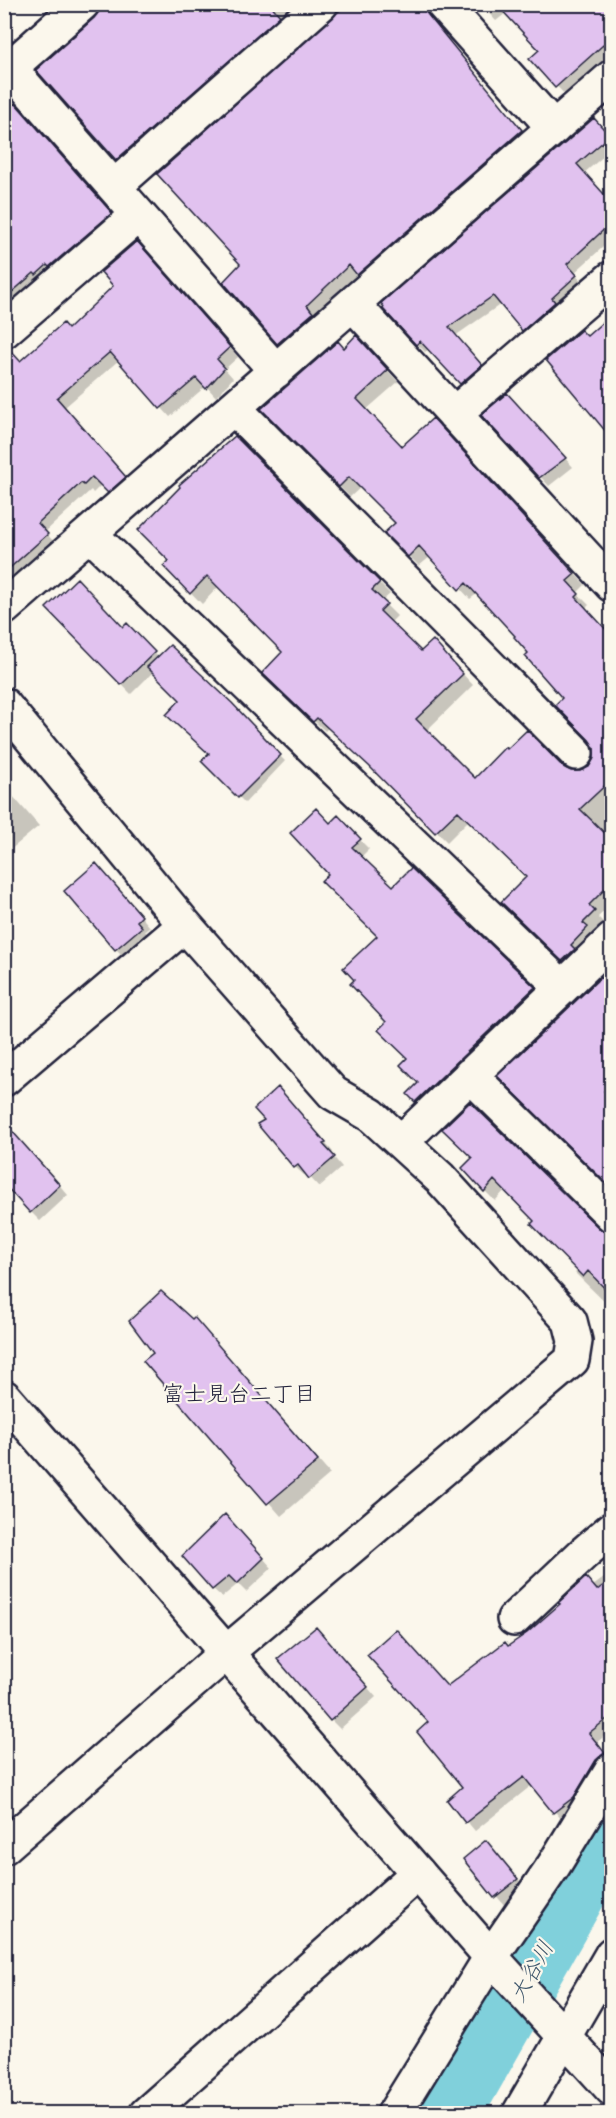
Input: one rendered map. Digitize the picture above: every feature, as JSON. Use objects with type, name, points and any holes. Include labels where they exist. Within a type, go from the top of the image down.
[{"type":"street","points":[[82,4],[6,67],[115,186],[276,371]]},
{"type":"street","points":[[115,186],[321,4]]},
{"type":"street","points":[[442,4],[554,128]]},
{"type":"street","points":[[4,608],[611,78]]},
{"type":"street","points":[[4,331],[138,214]]},
{"type":"street","points":[[454,414],[612,278]]},
{"type":"street","points":[[353,304],[612,585]]},
{"type":"street","points":[[234,408],[576,753]]},
{"type":"street","points":[[90,534],[562,987]]},
{"type":"street","points":[[4,705],[185,925],[333,1093],[371,1115],[440,1178],[570,1321],[574,1341],[572,1360],[228,1652],[4,1847]]},
{"type":"street","points":[[4,1079],[185,925]]},
{"type":"street","points":[[401,1142],[562,987],[607,952]]},
{"type":"street","points":[[470,1075],[612,1215]]},
{"type":"street","points":[[4,1397],[228,1652],[418,1874],[612,2089]]},
{"type":"street","points":[[514,1619],[584,1552],[612,1529]]},
{"type":"street","points":[[394,2114],[495,1961],[612,1770]]},
{"type":"street","points":[[146,2114],[418,1874]]},
{"type":"street","points":[[519,2114],[557,2028],[612,1954]]},
{"type":"building","points":[[105,4],[270,4],[280,16],[116,160],[36,70],[94,18]]},
{"type":"building","points":[[347,4],[419,4],[522,130],[357,275],[349,265],[307,305],[313,313],[277,344],[223,282],[240,264],[157,174]]},
{"type":"building","points":[[496,4],[612,4],[612,37],[555,88],[529,59],[539,50]]},
{"type":"building","points":[[15,103],[112,213],[49,267],[47,265],[36,275],[34,273],[4,299],[4,113]]},
{"type":"building","points":[[594,118],[610,136],[577,164],[612,203],[612,222],[567,264],[577,275],[552,298],[555,302],[522,331],[493,296],[449,327],[482,365],[460,384],[420,341],[416,345],[383,309],[381,303]]},
{"type":"building","points":[[137,241],[230,347],[217,359],[225,368],[206,389],[196,378],[160,409],[110,352],[57,398],[126,477],[108,493],[92,477],[84,485],[81,483],[38,523],[48,534],[4,573],[4,349],[9,349],[20,361],[63,323],[68,329],[113,286],[101,272]]},
{"type":"building","points":[[612,314],[612,439],[546,360],[581,330],[587,336]]},
{"type":"building","points":[[356,335],[388,370],[357,399],[402,446],[433,418],[575,574],[567,581],[579,594],[576,597],[612,636],[612,779],[580,809],[612,840],[612,882],[589,905],[595,911],[583,923],[588,927],[571,945],[575,949],[562,961],[501,902],[526,877],[458,811],[435,833],[369,766],[317,718],[313,722],[262,673],[282,652],[207,576],[190,594],[163,566],[169,561],[138,530],[180,487],[179,485],[235,436],[380,582],[372,590],[387,604],[380,611],[421,651],[433,640],[463,674],[416,719],[475,778],[505,747],[507,749],[527,730],[563,767],[571,771],[580,771],[589,767],[594,758],[594,748],[555,705],[562,698],[525,656],[528,653],[515,636],[466,583],[459,590],[419,546],[408,557],[384,533],[395,523],[349,477],[339,487],[261,409],[338,341],[344,348]]},
{"type":"building","points":[[507,393],[566,458],[539,478],[481,415]]},
{"type":"building","points":[[77,578],[123,627],[127,623],[155,652],[121,685],[46,608]]},
{"type":"building","points":[[170,645],[232,703],[281,755],[238,798],[201,761],[209,754],[166,715],[180,700],[147,667]]},
{"type":"building","points":[[316,808],[330,823],[338,815],[361,839],[352,847],[393,886],[411,868],[535,987],[415,1102],[407,1094],[418,1083],[400,1065],[407,1058],[378,1030],[386,1022],[350,984],[354,980],[343,968],[377,936],[321,881],[328,874],[290,833]]},
{"type":"building","points":[[96,863],[142,916],[137,921],[142,927],[115,950],[64,891]]},
{"type":"building","points":[[601,977],[612,988],[612,1084],[604,1091],[612,1100],[612,1180],[607,1184],[497,1076]]},
{"type":"building","points":[[278,1087],[326,1143],[323,1144],[335,1157],[309,1179],[298,1165],[294,1168],[257,1124],[264,1120],[254,1109]]},
{"type":"building","points":[[470,1102],[599,1228],[612,1234],[612,1296],[588,1271],[583,1277],[531,1224],[534,1221],[494,1180],[484,1192],[462,1168],[472,1158],[442,1129]]},
{"type":"building","points":[[4,1122],[60,1185],[30,1213],[4,1184]]},
{"type":"building","points":[[161,1291],[192,1319],[194,1317],[318,1461],[267,1504],[143,1361],[153,1353],[129,1321]]},
{"type":"building","points":[[225,1514],[264,1558],[237,1584],[229,1576],[212,1590],[182,1556]]},
{"type":"building","points":[[586,1577],[597,1590],[612,1579],[612,1715],[589,1733],[605,1753],[596,1760],[574,1797],[553,1813],[524,1777],[465,1823],[447,1800],[462,1787],[417,1732],[428,1722],[367,1655],[396,1629],[447,1686],[505,1642],[508,1646],[527,1633]]},
{"type":"building","points":[[316,1627],[368,1687],[330,1721],[277,1659]]},
{"type":"building","points":[[486,1840],[518,1879],[494,1898],[463,1859]]},
{"type":"waterway","name":"大谷川","points":[[450,2114],[612,1828]]},
{"type":"district","name":"富士見台二丁目","points":[[239,1393]]}]
